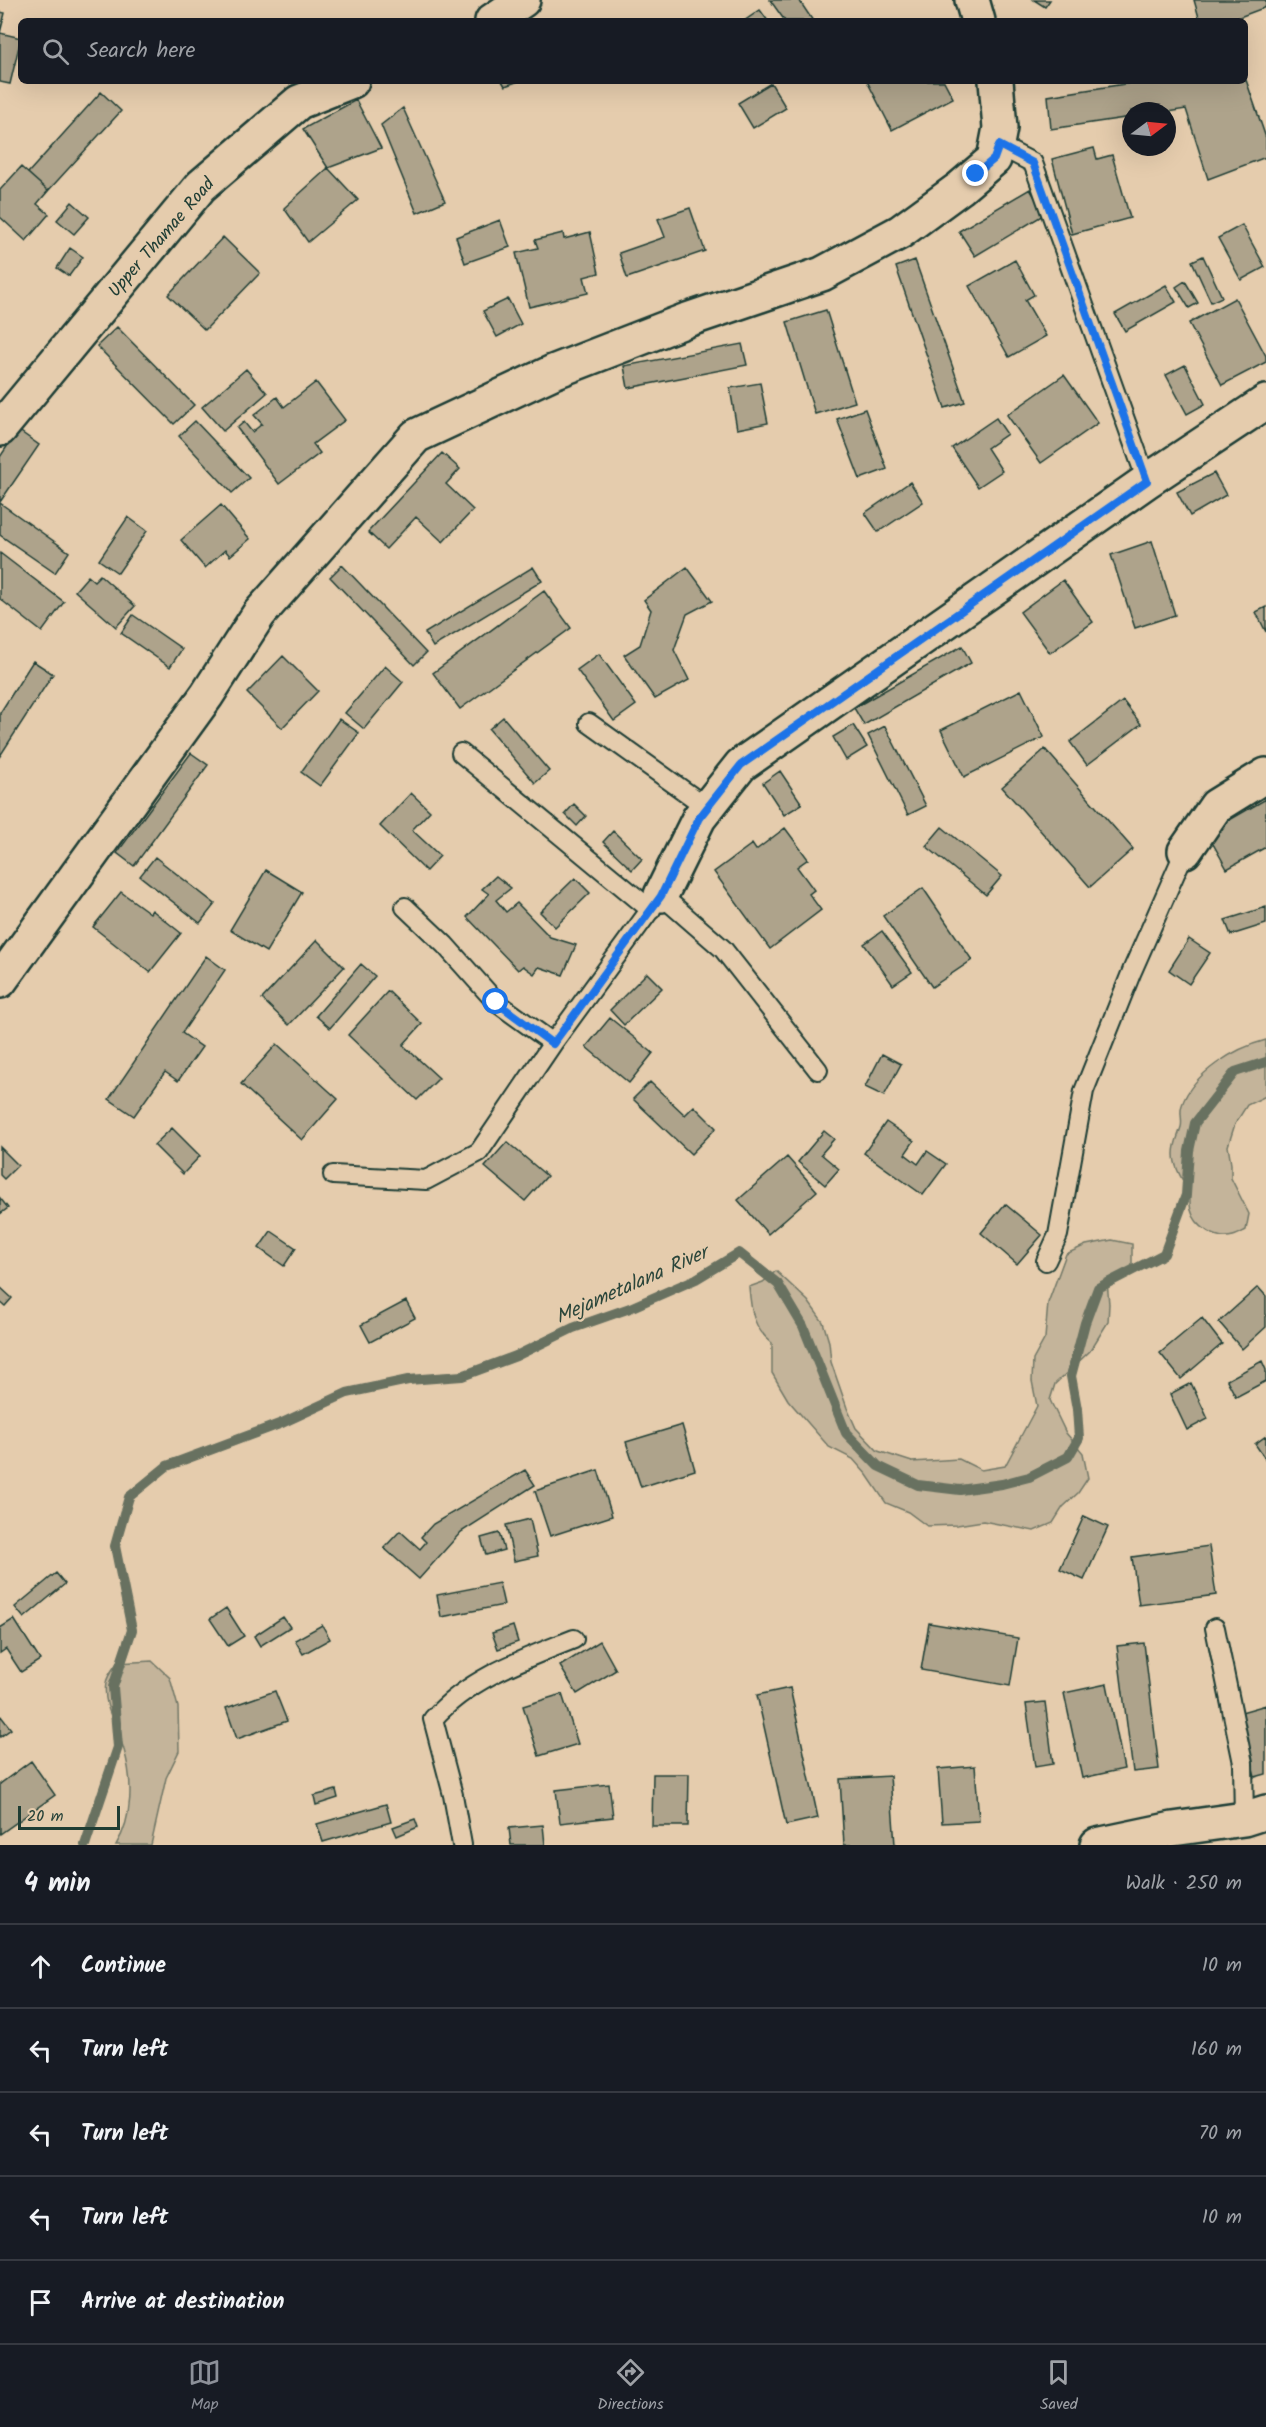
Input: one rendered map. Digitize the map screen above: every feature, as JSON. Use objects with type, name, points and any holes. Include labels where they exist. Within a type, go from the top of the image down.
[{"type":"street","points":[[496,18],[523,0]]},
{"type":"street","points":[[972,0],[977,18]]},
{"type":"street","name":"Upper Thamae Road","points":[[0,429],[201,186],[299,102],[344,84]]},
{"type":"street","points":[[0,981],[207,695],[259,614],[416,436],[553,372],[687,320],[822,274],[900,232],[960,188],[994,159],[999,145],[1000,128],[996,84]]},
{"type":"street","points":[[656,903],[699,818],[741,765],[1147,481],[1266,402]]},
{"type":"street","points":[[1185,851],[1216,806],[1266,775]]},
{"type":"street","points":[[1097,1845],[1173,1837],[1255,1816]]},
{"type":"lane","points":[[999,145],[1033,163],[1147,481]]},
{"type":"lane","points":[[588,723],[708,808]]},
{"type":"lane","points":[[461,753],[656,903],[723,949],[818,1070]]},
{"type":"lane","points":[[1046,1261],[1058,1235],[1084,1090],[1132,971],[1185,851]]},
{"type":"lane","points":[[333,1175],[426,1180],[479,1152],[553,1044],[656,903]]},
{"type":"lane","points":[[405,907],[445,945],[496,1002],[553,1044]]},
{"type":"lane","points":[[1215,1628],[1255,1816]]},
{"type":"lane","points":[[462,1845],[453,1795],[433,1719],[446,1704],[506,1666],[574,1639]]},
{"type":"shaded area","points":[[1266,1040],[1266,1096],[1247,1105],[1235,1124],[1228,1146],[1231,1178],[1249,1214],[1246,1230],[1233,1236],[1220,1236],[1207,1231],[1193,1216],[1189,1192],[1174,1159],[1175,1144],[1181,1124],[1181,1108],[1187,1093],[1195,1082],[1216,1063],[1241,1049]]},
{"type":"shaded area","points":[[1112,1240],[1132,1244],[1132,1270],[1107,1281],[1108,1322],[1090,1351],[1055,1384],[1050,1400],[1066,1433],[1083,1453],[1088,1478],[1078,1493],[1063,1507],[1053,1523],[1034,1531],[983,1521],[927,1526],[908,1512],[886,1503],[853,1459],[829,1447],[788,1400],[772,1373],[772,1343],[757,1325],[752,1311],[749,1287],[763,1282],[776,1271],[808,1301],[823,1322],[829,1342],[831,1362],[856,1428],[878,1451],[912,1462],[959,1459],[981,1470],[1005,1466],[1037,1406],[1032,1381],[1033,1360],[1045,1338],[1048,1303],[1066,1254],[1086,1245]]},
{"type":"shaded area","points":[[152,1661],[170,1678],[178,1707],[179,1751],[166,1778],[151,1845],[116,1845],[126,1823],[130,1786],[124,1750],[106,1700],[106,1683],[117,1663]]},
{"type":"building","points":[[770,0],[799,0],[811,18],[783,18]]},
{"type":"building","points":[[1034,0],[1050,0],[1045,7]]},
{"type":"building","points":[[1194,0],[1266,0],[1266,7],[1237,18],[1199,18]]},
{"type":"building","points":[[760,10],[766,18],[748,18]]},
{"type":"building","points":[[0,12],[5,13],[0,33]]},
{"type":"building","points":[[0,33],[18,37],[18,51],[10,84],[0,82]]},
{"type":"building","points":[[772,84],[786,108],[753,128],[738,103]]},
{"type":"building","points":[[869,84],[946,84],[953,98],[892,130]]},
{"type":"building","points":[[1125,84],[1247,84],[1266,138],[1266,157],[1208,179],[1186,109],[1176,111],[1176,102],[1122,102],[1122,118],[1051,129],[1048,96]]},
{"type":"building","points":[[101,92],[121,111],[48,191],[28,173]]},
{"type":"building","points":[[356,100],[381,148],[328,168],[303,129]]},
{"type":"building","points":[[403,108],[445,201],[417,213],[381,125]]},
{"type":"building","points":[[1094,148],[1097,159],[1112,155],[1130,218],[1072,234],[1052,159]]},
{"type":"building","points":[[21,167],[48,191],[37,204],[49,214],[26,241],[0,217],[0,190]]},
{"type":"building","points":[[328,168],[358,200],[308,242],[284,208]]},
{"type":"building","points":[[1030,189],[1045,214],[975,256],[959,231]]},
{"type":"building","points":[[72,202],[89,217],[74,234],[57,220]]},
{"type":"building","points":[[690,208],[705,251],[627,278],[619,253],[665,237],[658,219]]},
{"type":"building","points":[[500,220],[510,247],[465,263],[456,237]]},
{"type":"building","points":[[1242,225],[1265,267],[1241,280],[1218,238]]},
{"type":"building","points":[[590,232],[599,273],[584,277],[588,293],[529,307],[516,253],[538,248],[535,240],[563,233],[564,239]]},
{"type":"building","points":[[223,237],[260,273],[205,330],[168,295]]},
{"type":"building","points":[[70,248],[83,257],[69,276],[57,268]]},
{"type":"building","points":[[1203,256],[1222,297],[1211,302],[1192,261]]},
{"type":"building","points":[[915,260],[965,402],[945,408],[896,267]]},
{"type":"building","points":[[1015,260],[1034,295],[1025,300],[1046,336],[1009,357],[969,286]]},
{"type":"building","points":[[1185,281],[1198,303],[1189,308],[1176,287]]},
{"type":"building","points":[[1166,285],[1176,302],[1125,331],[1115,314]]},
{"type":"building","points":[[1235,298],[1266,356],[1266,362],[1222,385],[1189,323]]},
{"type":"building","points":[[508,299],[521,324],[497,337],[483,311]]},
{"type":"building","points":[[826,310],[855,402],[815,414],[787,322]]},
{"type":"building","points":[[117,327],[194,405],[174,424],[97,346]]},
{"type":"building","points":[[742,344],[747,365],[628,388],[624,366]]},
{"type":"building","points":[[1185,365],[1205,404],[1187,414],[1166,375]]},
{"type":"building","points":[[246,369],[267,393],[223,431],[202,407]]},
{"type":"building","points":[[1064,375],[1098,423],[1041,463],[1007,415]]},
{"type":"building","points":[[316,382],[345,420],[313,444],[320,453],[279,484],[237,428],[244,422],[252,432],[262,424],[254,415],[277,397],[284,407]]},
{"type":"building","points":[[760,383],[768,423],[737,429],[730,388]]},
{"type":"building","points":[[865,409],[887,469],[860,479],[837,419]]},
{"type":"building","points":[[996,418],[1007,434],[987,448],[1002,471],[978,487],[952,448]]},
{"type":"building","points":[[195,421],[249,478],[232,493],[179,436]]},
{"type":"building","points":[[18,430],[39,445],[0,502],[0,457]]},
{"type":"building","points":[[442,453],[460,469],[446,484],[473,510],[443,542],[416,517],[386,549],[368,532]]},
{"type":"building","points":[[1214,473],[1226,495],[1190,516],[1177,492]]},
{"type":"building","points":[[910,482],[923,502],[878,532],[865,513]]},
{"type":"building","points":[[0,503],[69,552],[55,573],[0,535]]},
{"type":"building","points":[[221,505],[250,539],[230,556],[225,550],[205,568],[181,540]]},
{"type":"building","points":[[128,517],[147,531],[118,573],[99,560]]},
{"type":"building","points":[[1152,541],[1175,615],[1135,628],[1111,555]]},
{"type":"building","points":[[0,553],[64,602],[42,632],[0,599]]},
{"type":"building","points":[[342,565],[426,653],[414,665],[330,577]]},
{"type":"building","points":[[533,567],[542,581],[433,647],[425,633]]},
{"type":"building","points":[[687,567],[712,601],[687,614],[674,650],[689,680],[655,699],[624,655],[640,645],[651,610],[644,600]]},
{"type":"building","points":[[100,575],[135,606],[116,627],[75,591],[88,576],[94,581]]},
{"type":"building","points":[[1063,580],[1093,622],[1050,653],[1020,612]]},
{"type":"building","points":[[544,591],[571,628],[460,709],[433,673]]},
{"type":"building","points":[[1266,607],[1266,632],[1256,612]]},
{"type":"building","points":[[133,615],[182,649],[170,667],[121,633]]},
{"type":"building","points":[[962,646],[971,663],[864,725],[854,708]]},
{"type":"building","points":[[599,654],[636,705],[614,721],[577,670]]},
{"type":"building","points":[[283,656],[318,691],[282,728],[247,693]]},
{"type":"building","points":[[33,661],[53,674],[0,756],[0,713]]},
{"type":"building","points":[[385,666],[403,682],[364,729],[345,713]]},
{"type":"building","points":[[1021,690],[1044,737],[964,777],[941,730]]},
{"type":"building","points":[[1123,701],[1141,724],[1087,765],[1070,742]]},
{"type":"building","points":[[503,717],[549,771],[535,783],[489,729]]},
{"type":"building","points":[[339,719],[359,733],[320,786],[301,772]]},
{"type":"building","points":[[853,725],[867,747],[846,760],[833,737]]},
{"type":"building","points":[[885,726],[926,806],[908,815],[868,735]]},
{"type":"building","points":[[1045,749],[1133,849],[1090,887],[1002,787]]},
{"type":"building","points":[[191,753],[208,765],[134,866],[117,853]]},
{"type":"building","points":[[780,771],[802,804],[784,815],[763,783]]},
{"type":"building","points":[[411,793],[430,811],[412,830],[440,856],[426,871],[380,826]]},
{"type":"building","points":[[1266,799],[1266,847],[1227,869],[1207,833]]},
{"type":"building","points":[[574,804],[586,816],[577,826],[565,814]]},
{"type":"building","points":[[942,827],[1002,876],[986,895],[926,846]]},
{"type":"building","points":[[785,828],[808,859],[797,867],[814,890],[809,894],[821,910],[770,949],[714,872],[752,844],[756,850]]},
{"type":"building","points":[[613,831],[642,859],[632,870],[603,842]]},
{"type":"building","points":[[155,857],[215,904],[200,923],[140,876]]},
{"type":"building","points":[[266,870],[302,892],[266,952],[230,930]]},
{"type":"building","points":[[496,876],[511,888],[496,900],[506,912],[517,903],[550,937],[576,945],[563,975],[539,967],[534,974],[523,966],[518,970],[467,917],[489,894],[482,889]]},
{"type":"building","points":[[575,878],[590,893],[555,927],[540,912]]},
{"type":"building","points":[[923,888],[972,960],[932,987],[883,916]]},
{"type":"building","points":[[121,892],[150,913],[152,910],[181,933],[150,972],[93,927]]},
{"type":"building","points":[[1266,907],[1266,924],[1231,935],[1225,920]]},
{"type":"building","points":[[882,931],[912,972],[893,985],[864,944]]},
{"type":"building","points":[[1189,939],[1210,953],[1189,984],[1169,970]]},
{"type":"building","points":[[317,940],[344,967],[289,1025],[262,999]]},
{"type":"building","points":[[206,956],[225,970],[182,1033],[202,1047],[178,1081],[165,1072],[134,1116],[109,1099]]},
{"type":"building","points":[[361,964],[375,976],[330,1028],[316,1016]]},
{"type":"building","points":[[647,973],[662,988],[624,1025],[610,1010]]},
{"type":"building","points":[[388,991],[422,1024],[403,1045],[439,1078],[417,1100],[348,1035]]},
{"type":"building","points":[[610,1018],[653,1053],[629,1083],[586,1047]]},
{"type":"building","points":[[277,1044],[338,1099],[302,1140],[241,1084]]},
{"type":"building","points":[[882,1054],[901,1064],[884,1096],[865,1087]]},
{"type":"building","points":[[650,1082],[685,1115],[694,1106],[716,1128],[691,1154],[633,1099]]},
{"type":"building","points":[[886,1122],[914,1141],[905,1154],[918,1164],[927,1151],[946,1164],[923,1195],[864,1153]]},
{"type":"building","points":[[172,1128],[200,1156],[183,1174],[154,1145]]},
{"type":"building","points":[[824,1131],[834,1139],[821,1154],[839,1169],[825,1185],[798,1162]]},
{"type":"building","points":[[507,1142],[547,1176],[525,1201],[485,1167]]},
{"type":"building","points":[[0,1147],[18,1165],[4,1179],[0,1175]]},
{"type":"building","points":[[787,1157],[817,1191],[768,1234],[738,1200]]},
{"type":"building","points":[[0,1198],[8,1208],[0,1214]]},
{"type":"building","points":[[1005,1204],[1042,1235],[1017,1264],[981,1233]]},
{"type":"building","points":[[271,1231],[296,1248],[284,1266],[259,1248]]},
{"type":"building","points":[[0,1287],[12,1298],[5,1306],[0,1302]]},
{"type":"building","points":[[1258,1287],[1266,1296],[1266,1327],[1242,1349],[1219,1322]]},
{"type":"building","points":[[406,1301],[415,1318],[370,1342],[361,1325]]},
{"type":"building","points":[[1202,1318],[1222,1344],[1181,1379],[1160,1353]]},
{"type":"building","points":[[1262,1361],[1266,1370],[1266,1381],[1236,1397],[1227,1380]]},
{"type":"building","points":[[1191,1383],[1208,1419],[1187,1430],[1170,1394]]},
{"type":"building","points":[[682,1425],[695,1470],[641,1487],[626,1442]]},
{"type":"building","points":[[1266,1436],[1266,1460],[1255,1444]]},
{"type":"building","points":[[525,1470],[535,1485],[461,1532],[419,1579],[384,1548],[400,1531],[420,1549],[426,1542],[421,1537],[433,1524]]},
{"type":"building","points":[[598,1470],[612,1516],[550,1536],[535,1491]]},
{"type":"building","points":[[1084,1516],[1108,1527],[1084,1580],[1060,1569]]},
{"type":"building","points":[[530,1519],[538,1556],[514,1561],[506,1525]]},
{"type":"building","points":[[499,1533],[504,1550],[486,1555],[481,1538]]},
{"type":"building","points":[[1209,1546],[1216,1595],[1139,1605],[1132,1557]]},
{"type":"building","points":[[56,1573],[65,1584],[24,1618],[15,1607]]},
{"type":"building","points":[[499,1583],[504,1605],[441,1617],[437,1595]]},
{"type":"building","points":[[226,1608],[244,1636],[228,1646],[210,1619]]},
{"type":"building","points":[[283,1617],[290,1627],[260,1646],[254,1636]]},
{"type":"building","points":[[14,1619],[40,1660],[21,1672],[6,1649],[0,1653],[0,1628]]},
{"type":"building","points":[[929,1623],[1018,1638],[1010,1686],[921,1670]]},
{"type":"building","points":[[322,1625],[330,1639],[303,1654],[295,1640]]},
{"type":"building","points":[[513,1626],[518,1642],[498,1649],[492,1633]]},
{"type":"building","points":[[600,1641],[616,1670],[577,1694],[560,1666]]},
{"type":"building","points":[[1144,1643],[1159,1769],[1133,1772],[1117,1646]]},
{"type":"building","points":[[1107,1684],[1124,1769],[1082,1778],[1064,1693]]},
{"type":"building","points":[[790,1688],[818,1818],[786,1825],[757,1695]]},
{"type":"building","points":[[275,1691],[287,1721],[237,1739],[226,1708]]},
{"type":"building","points":[[562,1694],[578,1744],[539,1756],[523,1706]]},
{"type":"building","points":[[1045,1702],[1053,1764],[1035,1767],[1026,1704]]},
{"type":"building","points":[[1266,1705],[1266,1774],[1255,1777],[1238,1713]]},
{"type":"building","points":[[0,1715],[11,1729],[0,1737]]},
{"type":"building","points":[[31,1761],[55,1795],[0,1834],[0,1784]]},
{"type":"building","points":[[975,1766],[979,1821],[942,1823],[938,1769]]},
{"type":"building","points":[[653,1774],[689,1774],[688,1826],[652,1826]]},
{"type":"building","points":[[890,1776],[895,1845],[844,1845],[840,1779]]},
{"type":"building","points":[[609,1784],[613,1817],[560,1823],[556,1790]]},
{"type":"building","points":[[336,1790],[338,1798],[316,1805],[314,1796]]},
{"type":"building","points":[[386,1804],[391,1822],[323,1842],[317,1824]]},
{"type":"building","points":[[415,1819],[418,1827],[397,1836],[393,1827]]},
{"type":"building","points":[[543,1825],[545,1845],[511,1845],[509,1828]]},
{"type":"waterway","name":"Mejametalana River","points":[[85,1845],[118,1747],[113,1687],[132,1630],[115,1546],[129,1497],[167,1466],[282,1423],[347,1393],[408,1380],[462,1376],[516,1356],[573,1328],[630,1308],[696,1279],[739,1253],[778,1284],[803,1326],[846,1433],[878,1466],[918,1485],[960,1490],[1002,1484],[1029,1477],[1068,1457],[1079,1438],[1071,1376],[1085,1323],[1098,1288],[1164,1254],[1186,1195],[1189,1151],[1195,1123],[1235,1072],[1266,1062]]},
{"type":"route","points":[[496,1002],[553,1044],[661,896],[699,818],[741,765],[1147,481],[1033,163],[999,145],[994,159],[976,174]]}]
